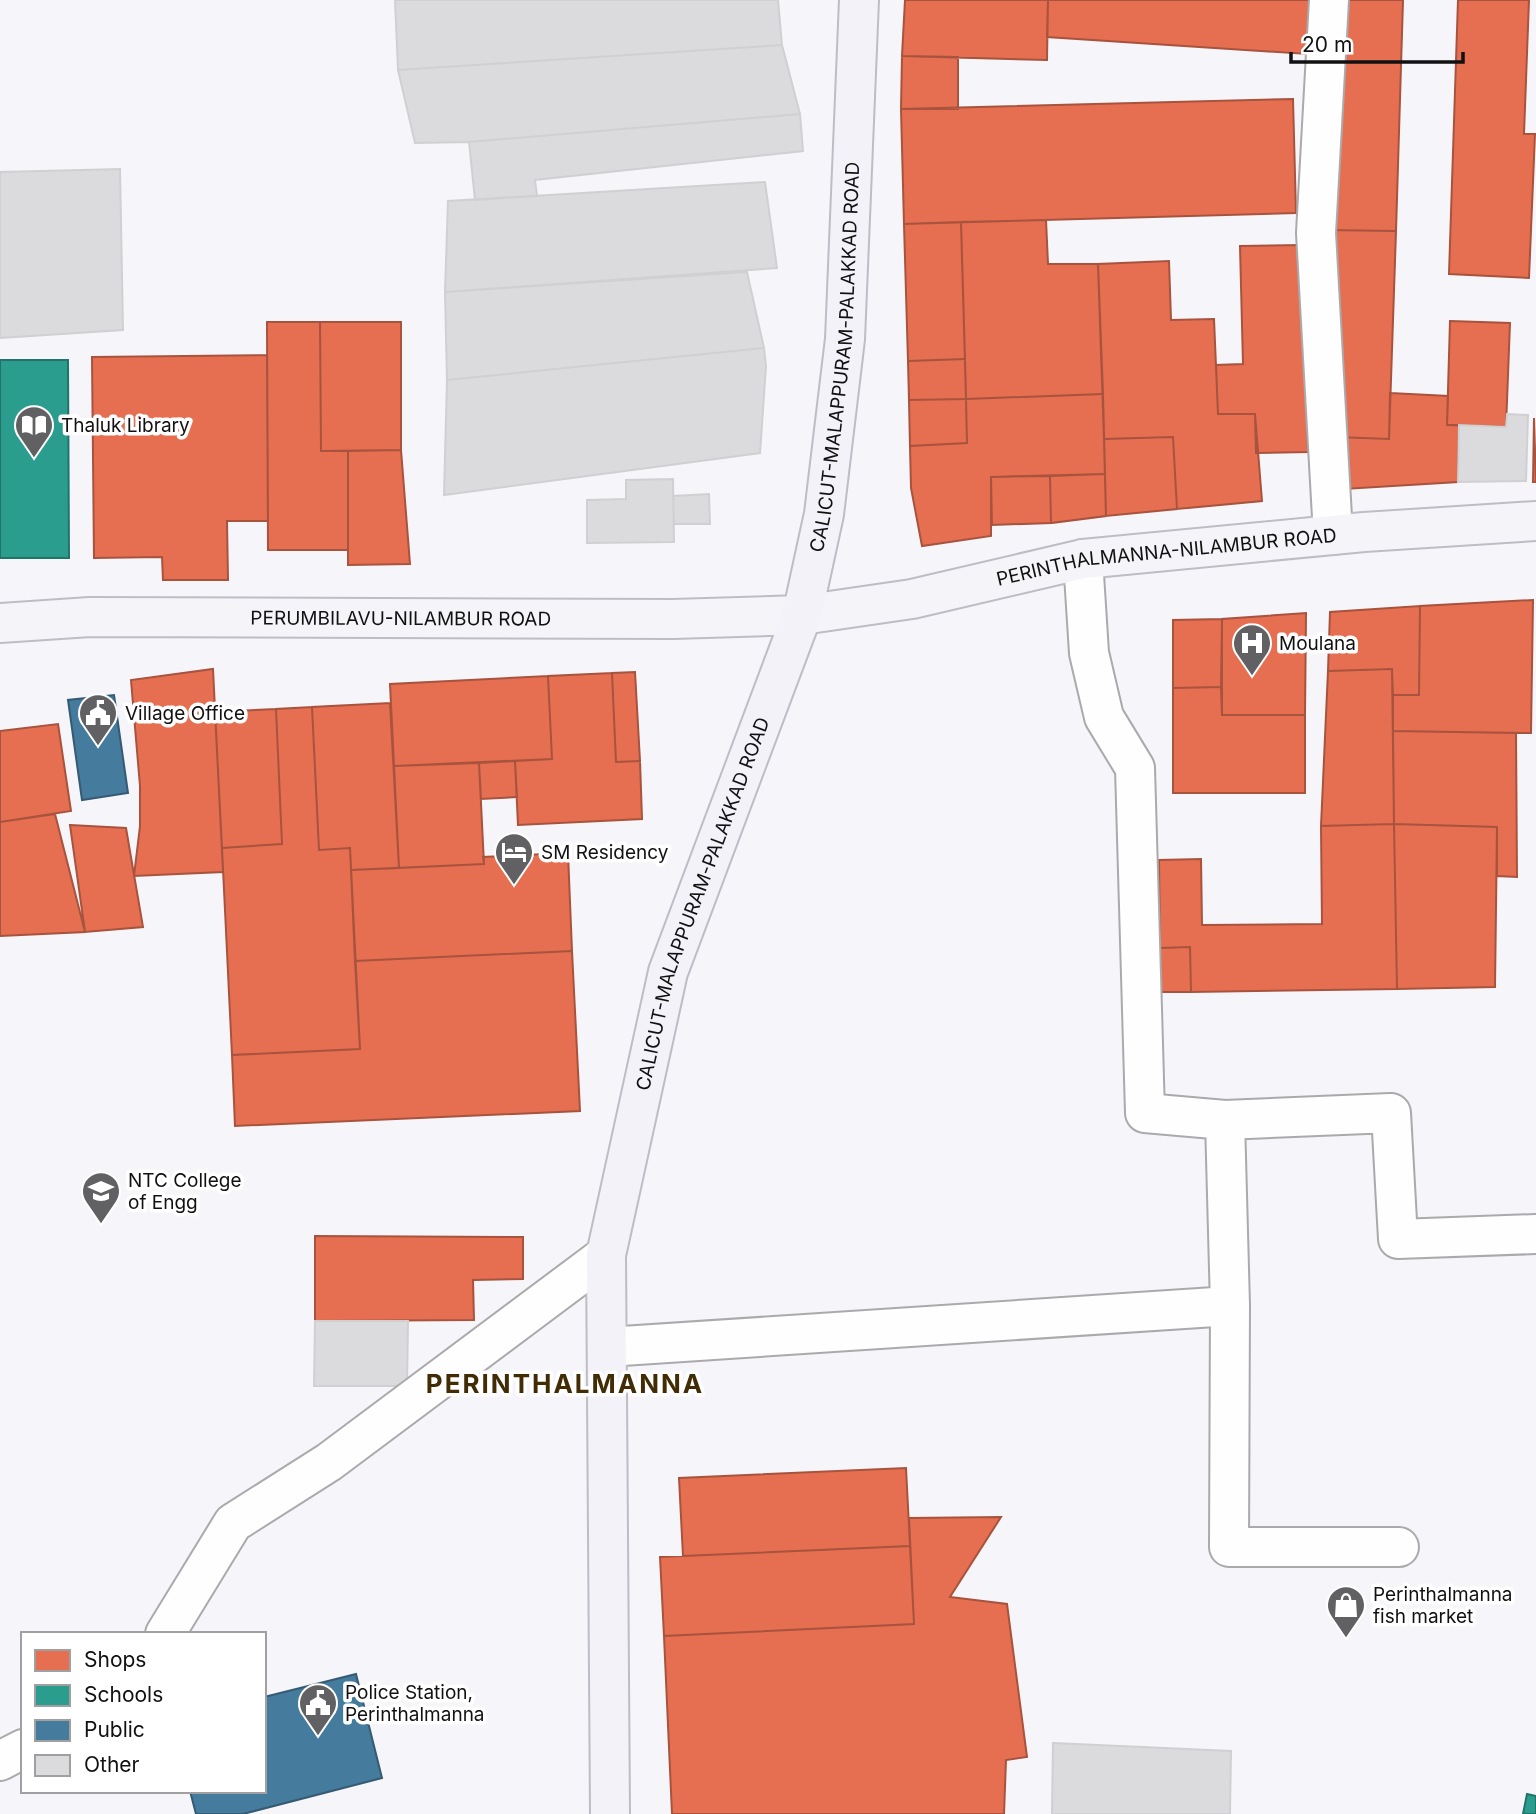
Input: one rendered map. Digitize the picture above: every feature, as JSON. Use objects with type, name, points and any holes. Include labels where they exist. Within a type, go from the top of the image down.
[{"type":"highway","name":"CALICUT-MALAPPURAM-PALAKKAD ROAD","points":[[610,1814],[606,1255],[668,972],[802,615],[824,514],[845,339],[859,0]]},
{"type":"main road","name":"PERINTHALMANNA-NILAMBUR ROAD","points":[[802,615],[912,599],[1083,559],[1333,535],[1536,521]]},
{"type":"main road","name":"PERUMBILAVU-NILAMBUR ROAD","points":[[0,623],[90,617],[673,619],[802,615]]},
{"type":"street","points":[[1329,0],[1316,233],[1333,535]]},
{"type":"street","points":[[1083,559],[1089,653],[1104,717],[1135,768],[1145,1113],[1225,1120],[1391,1113],[1398,1239],[1536,1234]]},
{"type":"street","points":[[1225,1120],[1230,1306],[1229,1546],[1399,1548]]},
{"type":"street","points":[[166,1632],[233,1523],[329,1462],[606,1255]]},
{"type":"street","points":[[607,1347],[1230,1306]]},
{"type":"street","points":[[0,1761],[21,1750]]},
{"type":"building: Shops","points":[[905,0],[1048,0],[1047,60],[902,56]]},
{"type":"building: Shops","points":[[1048,0],[1315,0],[1308,54],[1047,37]]},
{"type":"building: Shops","points":[[1344,0],[1403,0],[1396,231],[1326,230]]},
{"type":"building: Shops","points":[[1458,0],[1529,0],[1524,134],[1535,134],[1529,278],[1449,274]]},
{"type":"building: Shops","points":[[902,56],[958,57],[958,109],[901,109]]},
{"type":"building: Shops","points":[[1293,99],[1296,213],[904,224],[901,109]]},
{"type":"building: Shops","points":[[1046,220],[1048,264],[1098,264],[1103,394],[966,399],[961,222]]},
{"type":"building: Shops","points":[[961,222],[965,359],[908,361],[904,224]]},
{"type":"building: Shops","points":[[1326,230],[1396,231],[1389,439],[1337,437]]},
{"type":"building: Shops","points":[[1302,245],[1308,452],[1256,453],[1255,414],[1218,414],[1216,365],[1243,364],[1240,246]]},
{"type":"building: Shops","points":[[1169,261],[1171,320],[1214,319],[1218,414],[1255,414],[1262,501],[1177,509],[1173,437],[1104,439],[1098,264]]},
{"type":"building: Shops","points":[[1450,321],[1510,323],[1506,427],[1447,425]]},
{"type":"building: Shops","points":[[267,322],[320,322],[321,451],[348,451],[348,550],[268,550]]},
{"type":"building: Shops","points":[[320,322],[401,322],[401,450],[321,451]]},
{"type":"building: Shops","points":[[267,355],[268,521],[227,521],[228,580],[163,580],[162,557],[94,558],[92,357]]},
{"type":"building: Shops","points":[[965,359],[966,399],[909,400],[908,361]]},
{"type":"building: Shops","points":[[1390,393],[1448,396],[1447,425],[1459,425],[1458,482],[1344,489],[1337,437],[1389,439]]},
{"type":"building: Shops","points":[[1103,394],[1105,474],[991,477],[991,536],[922,546],[911,488],[910,446],[967,443],[966,399]]},
{"type":"building: Shops","points":[[966,399],[967,443],[910,446],[909,400]]},
{"type":"building: Shops","points":[[1534,418],[1536,482],[1533,482]]},
{"type":"building: Shops","points":[[1173,437],[1177,509],[1106,516],[1104,439]]},
{"type":"building: Shops","points":[[401,450],[410,564],[348,565],[348,451]]},
{"type":"building: Shops","points":[[1105,474],[1106,516],[1051,523],[1050,476]]},
{"type":"building: Shops","points":[[1050,476],[1051,523],[992,525],[991,477]]},
{"type":"building: Shops","points":[[1533,600],[1531,733],[1393,731],[1393,695],[1419,695],[1420,606]]},
{"type":"building: Shops","points":[[1420,606],[1419,695],[1393,695],[1392,669],[1328,671],[1330,612]]},
{"type":"building: Shops","points":[[1306,613],[1305,715],[1222,715],[1222,619]]},
{"type":"building: Shops","points":[[1222,619],[1221,687],[1173,688],[1173,620]]},
{"type":"building: Shops","points":[[213,669],[223,872],[134,876],[140,826],[140,786],[131,680]]},
{"type":"building: Shops","points":[[1392,669],[1394,824],[1321,826],[1328,671]]},
{"type":"building: Shops","points":[[635,672],[640,761],[616,762],[612,673]]},
{"type":"building: Shops","points":[[612,673],[616,762],[640,761],[642,819],[518,825],[515,761],[552,759],[548,676]]},
{"type":"building: Shops","points":[[548,676],[552,759],[394,766],[390,684]]},
{"type":"building: Shops","points":[[1221,687],[1222,715],[1305,715],[1305,793],[1173,793],[1173,688]]},
{"type":"building: Shops","points":[[390,703],[399,868],[351,870],[350,848],[319,850],[312,707]]},
{"type":"building: Shops","points":[[312,707],[319,850],[350,848],[360,1049],[232,1055],[222,848],[282,844],[276,709]]},
{"type":"building: Shops","points":[[276,709],[282,844],[222,848],[215,712]]},
{"type":"building: Shops","points":[[58,724],[71,811],[0,822],[0,731]]},
{"type":"building: Shops","points":[[1393,731],[1516,733],[1517,877],[1497,876],[1497,827],[1394,824]]},
{"type":"building: Shops","points":[[515,761],[517,797],[481,799],[479,763]]},
{"type":"building: Shops","points":[[479,763],[484,864],[399,868],[394,766]]},
{"type":"building: Shops","points":[[55,814],[85,932],[0,936],[0,822]]},
{"type":"building: Shops","points":[[1394,824],[1397,989],[1191,992],[1190,947],[1160,948],[1159,860],[1201,859],[1202,925],[1322,924],[1321,826]]},
{"type":"building: Shops","points":[[1394,824],[1497,827],[1495,987],[1397,989]]},
{"type":"building: Shops","points":[[70,825],[126,828],[143,927],[85,932]]},
{"type":"building: Shops","points":[[568,853],[572,951],[355,961],[351,870],[484,864],[483,857]]},
{"type":"building: Shops","points":[[1190,947],[1191,992],[1161,992],[1160,948]]},
{"type":"building: Shops","points":[[572,951],[580,1111],[235,1126],[232,1055],[360,1049],[355,961]]},
{"type":"building: Shops","points":[[315,1236],[523,1237],[523,1279],[473,1280],[474,1320],[315,1321]]},
{"type":"building: Shops","points":[[906,1468],[910,1546],[683,1556],[679,1478]]},
{"type":"building: Shops","points":[[1001,1517],[950,1597],[1007,1604],[1027,1757],[1006,1760],[1004,1814],[672,1814],[664,1636],[914,1624],[909,1518]]},
{"type":"building: Shops","points":[[910,1546],[914,1624],[664,1636],[660,1557]]},
{"type":"building: Schools","name":"Thaluk Library","points":[[0,360],[68,360],[69,558],[0,558]]},
{"type":"building: Schools","points":[[1527,1794],[1536,1796],[1536,1814],[1523,1814]]},
{"type":"building: Public","name":"Village Office","points":[[114,695],[128,793],[82,800],[68,700]]},
{"type":"building: Public","name":"Police Station, Perinthalmanna","points":[[356,1674],[382,1778],[243,1814],[196,1814],[191,1793],[266,1793],[266,1696]]},
{"type":"building: Other","points":[[395,0],[778,0],[782,45],[398,70]]},
{"type":"building: Other","points":[[782,45],[800,114],[469,142],[415,143],[398,70]]},
{"type":"building: Other","points":[[800,114],[803,151],[535,180],[537,196],[475,200],[469,142]]},
{"type":"building: Other","points":[[120,169],[123,330],[0,338],[0,172]]},
{"type":"building: Other","points":[[765,182],[777,268],[445,292],[448,201]]},
{"type":"building: Other","points":[[747,272],[764,348],[447,380],[445,292]]},
{"type":"building: Other","points":[[764,348],[766,366],[760,453],[444,495],[447,380]]},
{"type":"building: Other","points":[[1507,414],[1528,415],[1526,481],[1458,482],[1459,425],[1506,427]]},
{"type":"building: Other","points":[[673,479],[674,542],[587,543],[587,500],[626,499],[626,480]]},
{"type":"building: Other","points":[[709,494],[710,524],[674,524],[673,496]]},
{"type":"building: Other","points":[[315,1321],[408,1321],[407,1386],[314,1386]]},
{"type":"building: Other","points":[[1053,1743],[1231,1751],[1230,1814],[1052,1814]]},
{"type":"place","name":"Thaluk Library","points":[[34,459]]},
{"type":"place","name":"Moulana","points":[[1252,677]]},
{"type":"place","name":"Village Office","points":[[98,747]]},
{"type":"place","name":"SM Residency","points":[[514,886]]},
{"type":"place","name":"NTC College of Engg","points":[[101,1225]]},
{"type":"place","name":"Perinthalmanna fish market","points":[[1346,1639]]},
{"type":"place","name":"Police Station, Perinthalmanna","points":[[318,1737]]},
{"type":"district","name":"PERINTHALMANNA","points":[[565,1384]]}]
